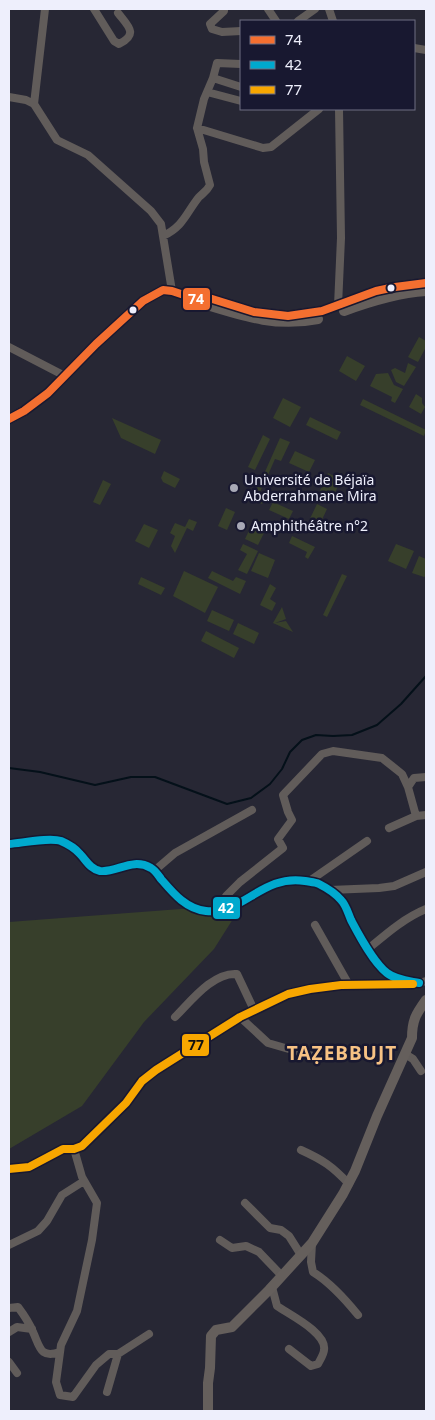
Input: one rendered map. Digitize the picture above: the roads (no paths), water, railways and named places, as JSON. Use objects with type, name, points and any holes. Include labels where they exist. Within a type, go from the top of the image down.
[{"type":"street","points":[[34,104],[45,9]]},
{"type":"street","points":[[94,9],[114,42],[119,44],[128,40],[131,34],[130,27],[118,13]]},
{"type":"street","points":[[224,9],[210,24],[212,29],[222,32],[240,31]]},
{"type":"street","points":[[268,9],[275,20]]},
{"type":"street","points":[[299,20],[315,9]]},
{"type":"street","points":[[163,236],[173,232],[182,223],[200,196],[208,190],[210,185],[197,128],[217,63],[240,64]]},
{"type":"street","points":[[212,78],[240,87]]},
{"type":"street","points":[[207,92],[240,100]]},
{"type":"street","points":[[9,97],[26,100],[34,104],[57,140],[88,155],[151,211],[161,224],[172,291]]},
{"type":"street","points":[[197,128],[263,148],[272,147],[318,110]]},
{"type":"street","points":[[338,306],[341,238],[339,110]]},
{"type":"street","points":[[9,419],[48,393],[63,376],[143,301],[163,290],[172,291],[199,300],[206,305],[252,318],[288,323],[323,318],[395,287],[426,283]]},
{"type":"street","points":[[199,300],[208,298],[254,312],[288,316],[322,311],[377,295],[426,291]]},
{"type":"street","points":[[9,347],[63,376]]},
{"type":"street","points":[[222,909],[226,896],[240,882],[283,848],[278,839],[292,820],[283,795],[322,754],[333,751],[382,758],[402,774],[414,778],[426,777]]},
{"type":"street","points":[[402,774],[408,787],[416,816]]},
{"type":"street","points":[[408,787],[414,778]]},
{"type":"street","points":[[154,871],[175,853],[252,810]]},
{"type":"street","points":[[390,828],[416,816],[426,816]]},
{"type":"street","points":[[9,844],[59,840],[80,853],[88,864],[96,870],[109,871],[125,864],[143,865],[152,868],[171,891],[190,906],[207,911],[222,909],[240,903],[266,886],[277,882],[296,880],[317,883],[330,890],[342,901],[368,949],[387,973],[399,979],[423,982]]},
{"type":"street","points":[[308,882],[366,841]]},
{"type":"street","points":[[330,890],[394,886],[426,872]]},
{"type":"street","points":[[368,949],[392,929],[426,909]]},
{"type":"street","points":[[315,925],[348,985]]},
{"type":"street","points":[[175,1017],[208,984],[230,973],[237,974],[254,1010]]},
{"type":"street","points":[[9,1169],[29,1167],[63,1149],[74,1149],[82,1146],[98,1133],[126,1103],[142,1081],[156,1070],[240,1017],[288,994],[310,989],[348,985],[423,982]]},
{"type":"street","points":[[208,1411],[211,1336],[216,1330],[232,1327],[272,1287],[312,1242],[349,1184],[412,1038],[412,1026],[417,1012],[426,1000]]},
{"type":"street","points":[[240,1017],[268,1043],[313,1056]]},
{"type":"street","points":[[405,1054],[414,1059],[421,1071]]},
{"type":"street","points":[[74,1149],[84,1181],[97,1203],[92,1240],[77,1311],[61,1345],[56,1382],[60,1395],[73,1397],[96,1364],[108,1354],[118,1354],[149,1334]]},
{"type":"street","points":[[301,1150],[334,1168],[349,1184]]},
{"type":"street","points":[[9,1245],[38,1231],[48,1221],[62,1195],[84,1181]]},
{"type":"street","points":[[245,1203],[270,1228],[281,1230],[289,1236],[301,1255]]},
{"type":"street","points":[[220,1240],[232,1248],[246,1246],[259,1252],[282,1276]]},
{"type":"street","points":[[312,1242],[311,1262],[313,1272],[346,1300],[358,1315]]},
{"type":"street","points":[[272,1287],[277,1306],[318,1333],[324,1341],[324,1350],[318,1364],[311,1366],[289,1349]]},
{"type":"street","points":[[9,1308],[18,1307],[26,1317],[42,1352],[51,1355],[60,1352]]},
{"type":"street","points":[[9,1332],[17,1327],[32,1329]]},
{"type":"street","points":[[107,1392],[118,1354]]},
{"type":"street","points":[[9,1362],[17,1373]]},
{"type":"waterway","points":[[9,768],[40,772],[95,785],[131,777],[155,777],[227,804],[251,798],[270,784],[282,769],[290,752],[302,740],[316,735],[352,735],[377,725],[401,704],[426,676]]},
{"type":"place","name":"Université de Béjaïa Abderrahmane Mira","points":[[234,488]]},
{"type":"place","name":"Amphithéâtre n°2","points":[[241,526]]},
{"type":"district","name":"TAẒEBBUJT","points":[[342,1053]]}]
